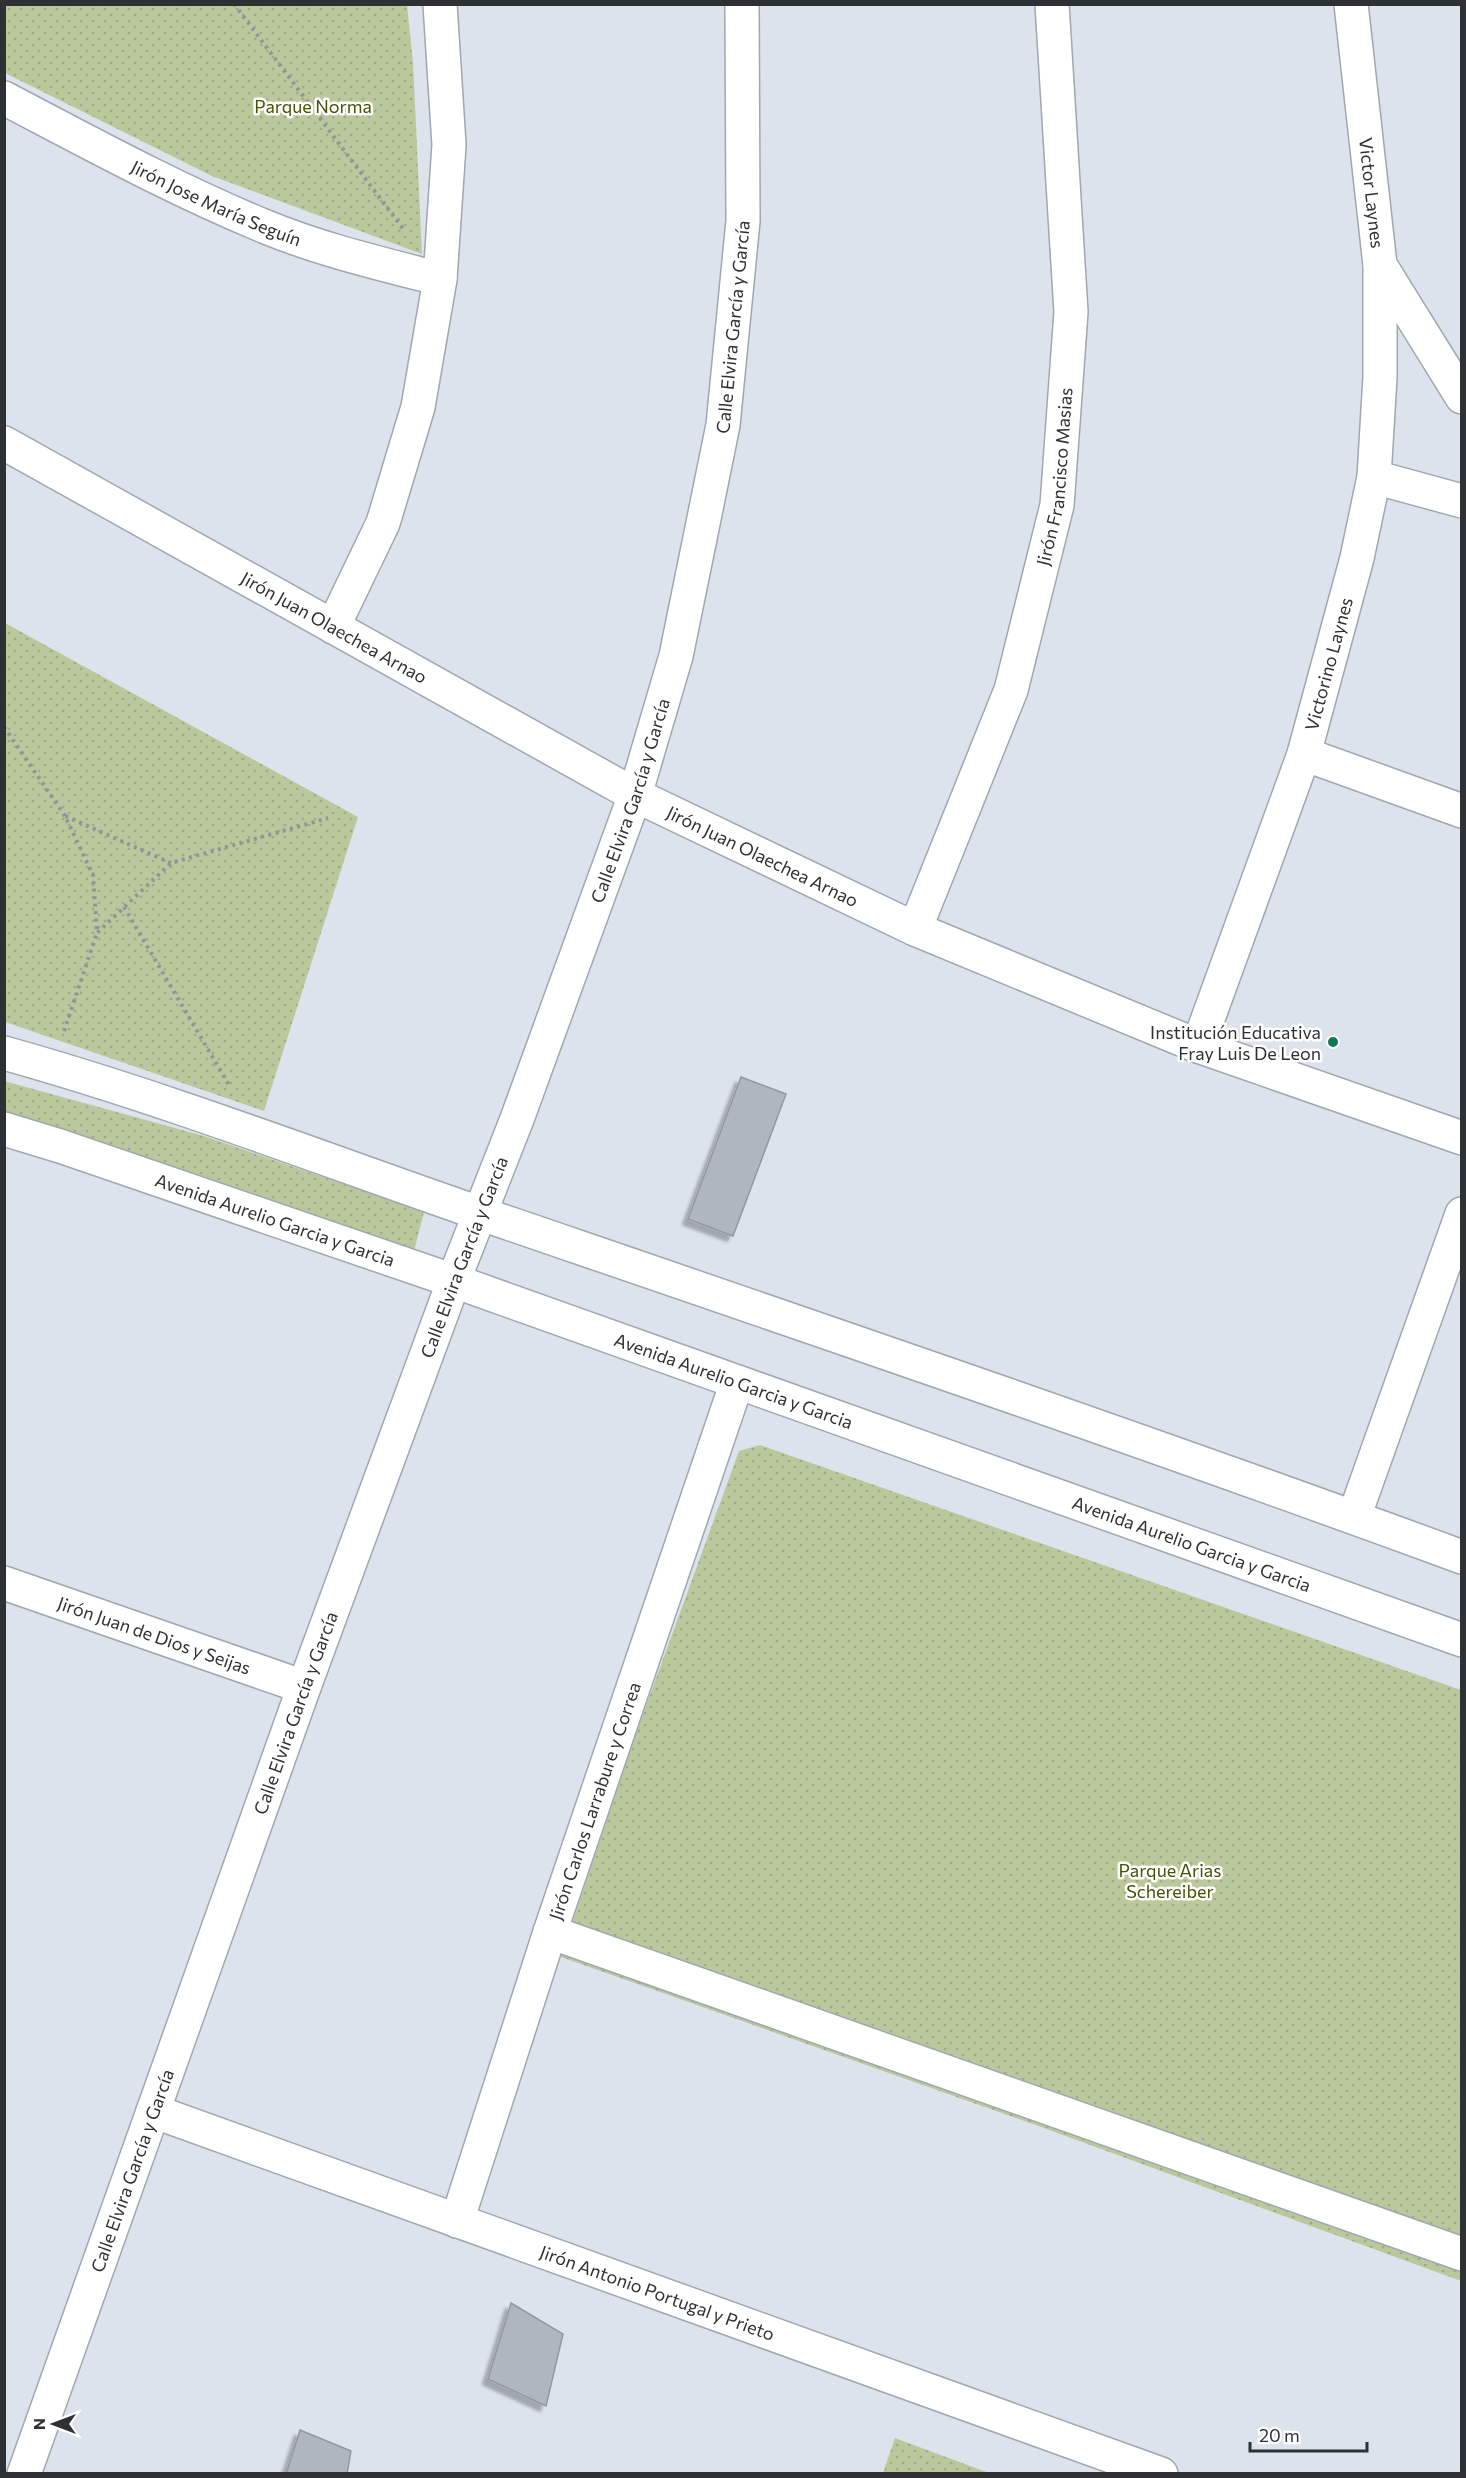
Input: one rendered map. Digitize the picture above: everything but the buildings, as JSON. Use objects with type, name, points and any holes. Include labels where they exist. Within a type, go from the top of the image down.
[{"type":"street","points":[[333,627],[386,512],[418,408],[440,279],[449,145],[440,4]]},
{"type":"street","name":"Calle Elvira García y García","points":[[24,2474],[304,1687],[454,1281],[525,1097],[635,795],[676,656],[723,425],[743,221],[742,4]]},
{"type":"street","name":"Jirón Francisco Masias","points":[[915,929],[1011,690],[1057,505],[1071,312],[1052,4]]},
{"type":"street","name":"Victor Laynes","points":[[1351,4],[1380,266],[1461,397]]},
{"type":"street","name":"Jirón Jose María Seguín","points":[[4,98],[117,157],[267,228],[348,255],[440,279]]},
{"type":"street","name":"Victorino Laynes","points":[[1198,1046],[1304,754],[1357,558],[1374,477],[1380,377],[1380,266]]},
{"type":"street","name":"Jirón Juan Olaechea Arnao","points":[[4,443],[635,795],[915,929],[1198,1046],[1461,1138]]},
{"type":"street","points":[[1374,477],[1461,501]]},
{"type":"street","points":[[1304,754],[1461,811]]},
{"type":"street","points":[[4,1053],[53,1066],[259,1136],[1461,1557]]},
{"type":"street","name":"Avenida Aurelio Garcia y Garcia","points":[[4,1129],[60,1146],[454,1281],[1461,1640]]},
{"type":"street","points":[[1354,1518],[1461,1214]]},
{"type":"street","name":"Jirón Carlos Larrabure y Correa","points":[[457,2221],[550,1932],[737,1382]]},
{"type":"street","name":"Jirón Juan de Dios y Seijas","points":[[4,1584],[304,1687]]},
{"type":"street","points":[[550,1932],[1461,2254]]},
{"type":"street","name":"Jirón Antonio Portugal y Prieto","points":[[153,2111],[1161,2474]]},
{"type":"path","points":[[234,4],[405,232]]},
{"type":"path","points":[[4,727],[65,816],[93,875],[96,933],[53,1066]]},
{"type":"path","points":[[65,816],[171,863]]},
{"type":"path","points":[[96,933],[171,863],[328,818]]},
{"type":"path","points":[[124,907],[259,1136]]},
{"type":"green space","name":"Parque Norma","points":[[4,5],[407,5],[413,63],[422,254],[212,176],[5,73]]},
{"type":"green space","points":[[5,623],[358,817],[264,1111],[5,1022]]},
{"type":"green space","points":[[4,1081],[204,1136],[424,1212],[414,1251],[191,1173],[5,1114]]},
{"type":"green space","name":"Parque Arias Schereiber","points":[[760,1445],[1461,1690],[1461,2281],[1033,2124],[561,1957],[631,1747],[739,1451]]},
{"type":"green space","points":[[895,2438],[989,2473],[883,2473]]},
{"type":"place","name":"Institución Educativa Fray Luis De Leon","points":[[1333,1042]]}]
